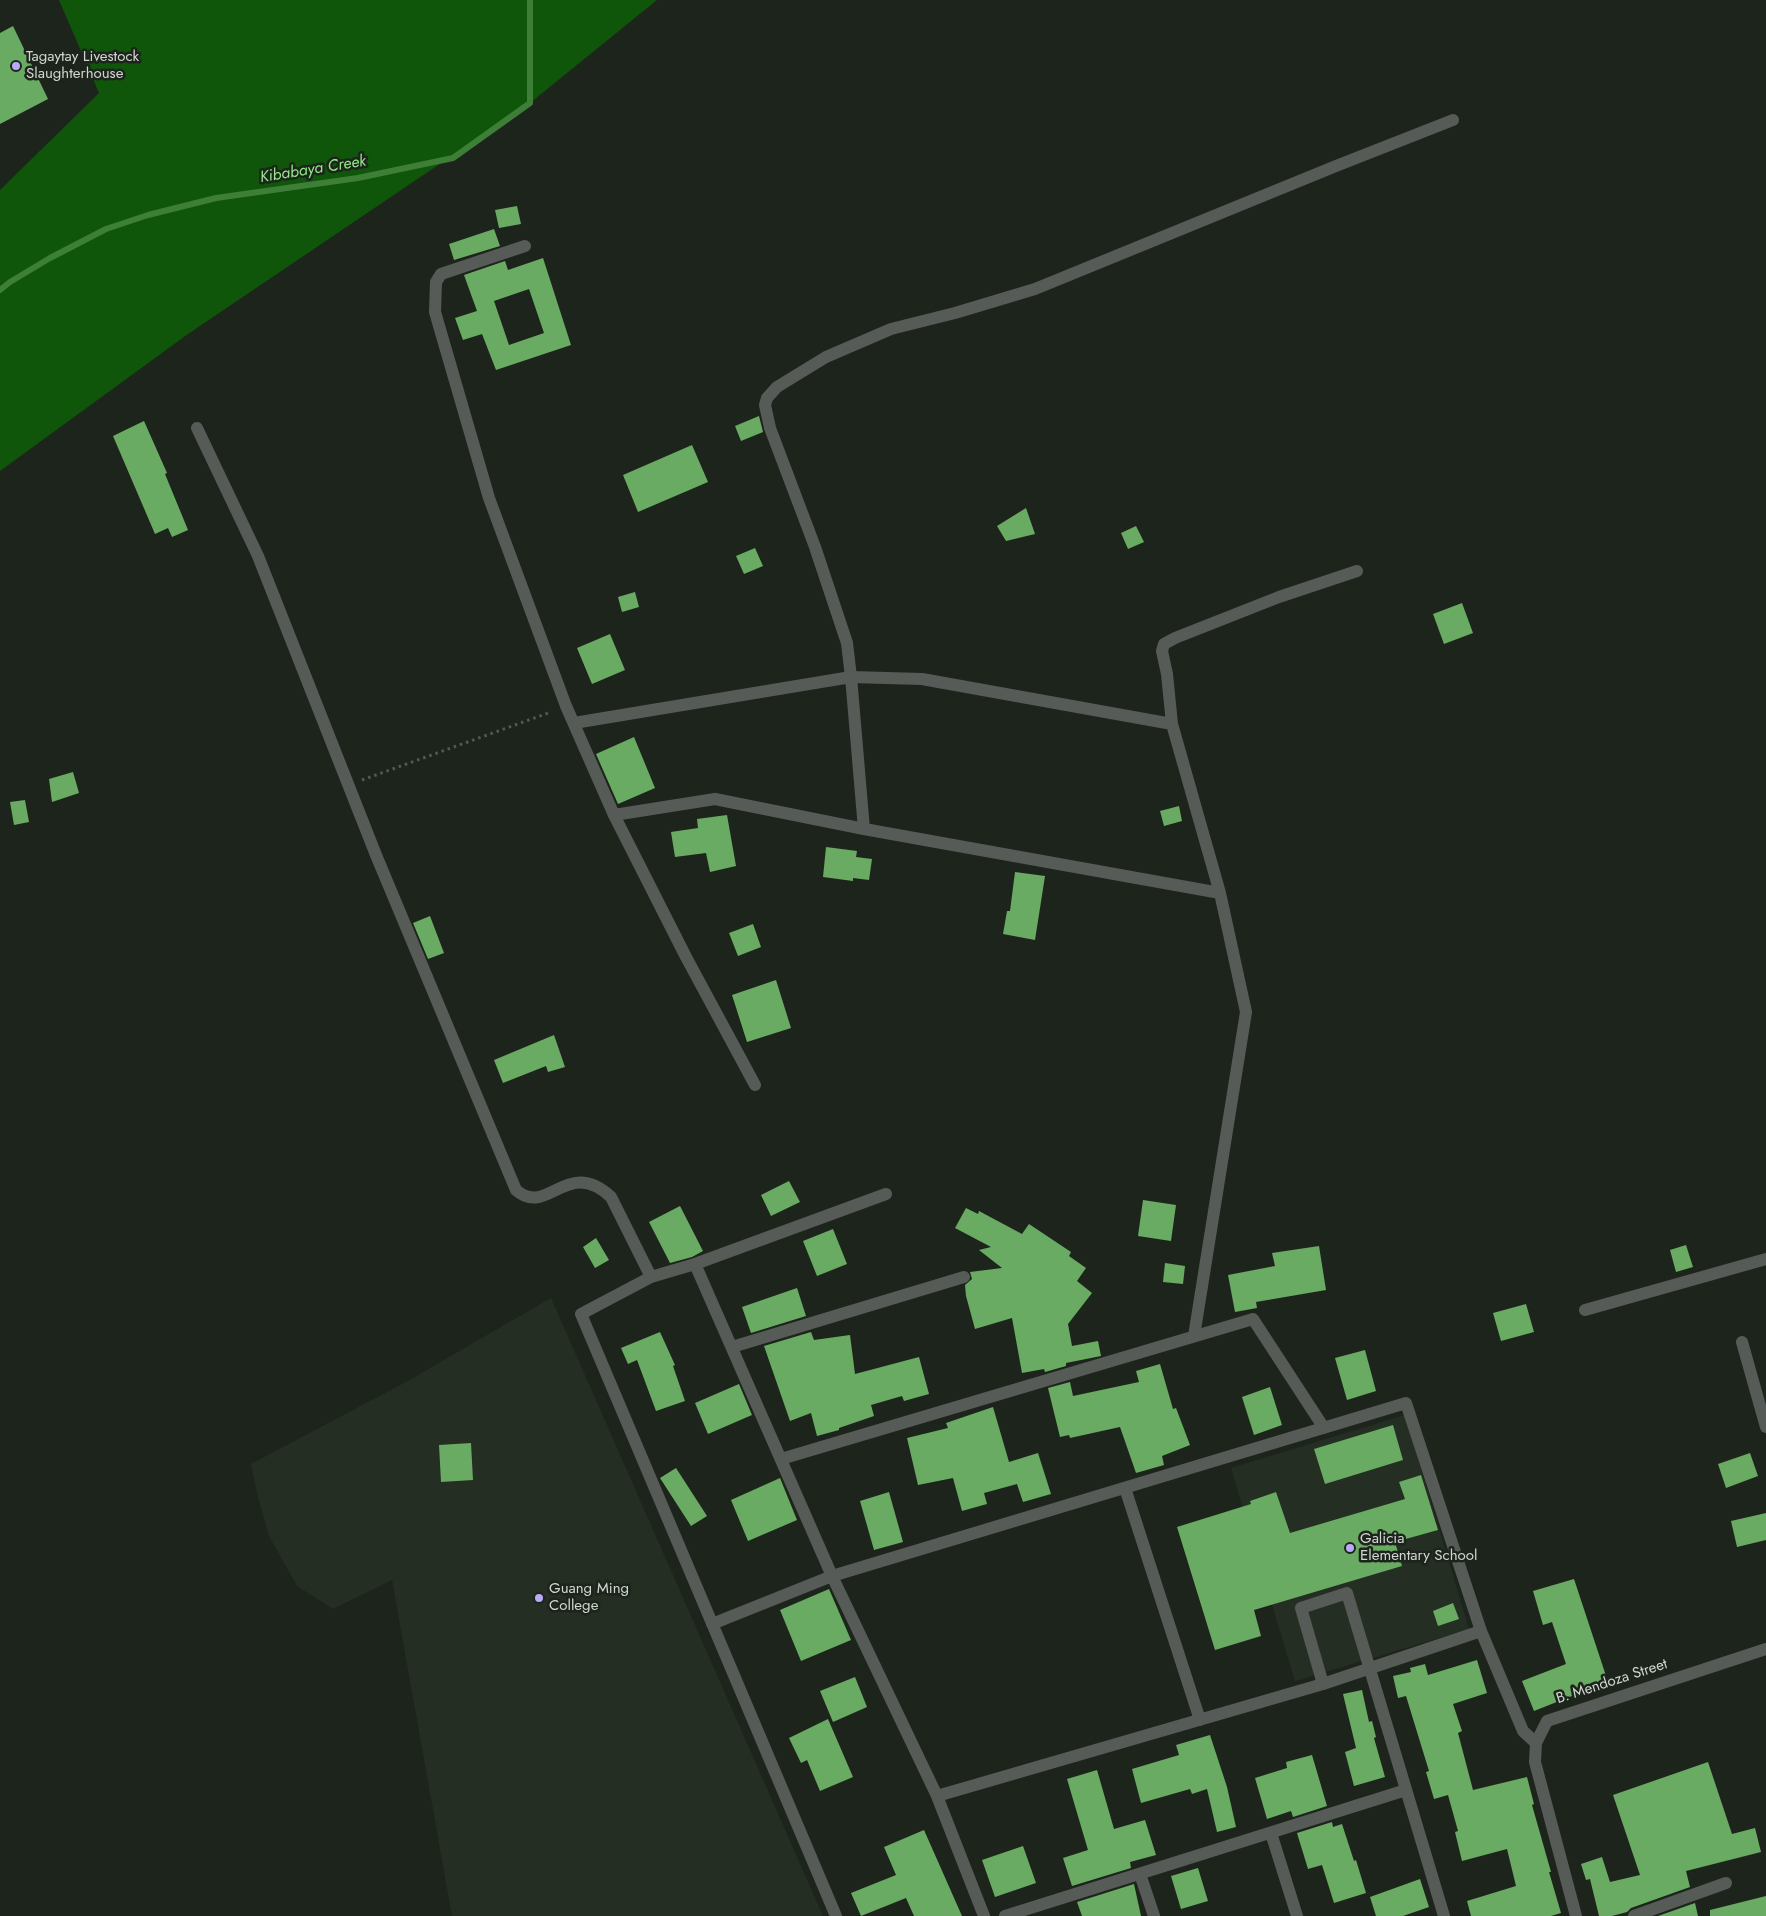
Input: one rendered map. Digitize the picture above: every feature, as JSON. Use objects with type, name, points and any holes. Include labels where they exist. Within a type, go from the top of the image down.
[{"type":"street","points":[[864,829],[847,644],[818,555],[770,428],[765,405],[767,398],[772,392],[826,358],[890,329],[956,313],[1036,289],[1453,120]]},
{"type":"street","points":[[525,246],[441,274],[436,282],[436,312],[489,498],[566,706],[614,814],[686,957],[755,1085]]},
{"type":"street","points":[[198,428],[258,556],[350,784],[376,855],[516,1190],[523,1196],[540,1198],[572,1182],[589,1182],[602,1188],[611,1197],[651,1277]]},
{"type":"street","points":[[1194,1336],[1246,1012],[1220,893],[1172,724],[1167,674],[1162,651],[1164,644],[1279,597],[1357,571]]},
{"type":"street","points":[[574,723],[851,677],[922,679],[1172,724]]},
{"type":"street","points":[[614,814],[715,799],[864,829],[1220,893]]},
{"type":"street","points":[[836,1916],[581,1314],[651,1277],[696,1264],[886,1194]]},
{"type":"street","points":[[1585,1310],[1766,1259]]},
{"type":"street","points":[[696,1264],[832,1576],[937,1796],[984,1916]]},
{"type":"street","points":[[732,1347],[964,1277]]},
{"type":"street","points":[[781,1459],[1252,1319],[1324,1428]]},
{"type":"street","points":[[1742,1342],[1766,1427]]},
{"type":"street","points":[[712,1624],[832,1576],[1406,1403],[1481,1631],[1523,1731],[1536,1742],[1535,1762],[1576,1916]]},
{"type":"street","points":[[1125,1488],[1200,1720]]},
{"type":"street","points":[[1323,1684],[1301,1608],[1347,1593],[1444,1916]]},
{"type":"street","points":[[937,1796],[1370,1670],[1481,1631]]},
{"type":"street","name":"B. Mendoza Street","points":[[1536,1742],[1547,1721],[1766,1649]]},
{"type":"street","points":[[1005,1916],[1272,1834],[1406,1790]]},
{"type":"street","points":[[1272,1834],[1297,1916]]},
{"type":"street","points":[[1140,1874],[1154,1916]]},
{"type":"street","points":[[1634,1916],[1726,1883]]},
{"type":"path","points":[[350,784],[566,706]]},
{"type":"shaded area","name":"Guang Ming College","points":[[551,1298],[823,1916],[452,1916],[392,1580],[333,1609],[297,1586],[269,1536],[251,1464],[406,1382]]},
{"type":"shaded area","name":"Galicia Elementary School","points":[[1405,1415],[1469,1629],[1295,1681],[1231,1468]]},
{"type":"green space","points":[[59,0],[657,0],[530,103],[188,334],[0,471],[0,190],[99,93]]},
{"type":"building","name":"Tagaytay Livestock Slaughterhouse","points":[[13,26],[48,99],[0,124],[0,33]]},
{"type":"building","points":[[517,206],[521,224],[499,228],[495,210]]},
{"type":"building","points":[[494,229],[500,246],[454,260],[449,244]]},
{"type":"building","points":[[543,258],[571,345],[496,370],[482,334],[463,340],[455,318],[477,311],[464,275],[505,261],[508,270]],"holes":[[[529,289],[544,333],[509,345],[494,301]]]},
{"type":"building","points":[[759,416],[763,432],[741,441],[735,426]]},
{"type":"building","points":[[144,421],[167,473],[165,474],[188,530],[172,537],[168,528],[155,534],[113,436]]},
{"type":"building","points":[[692,445],[708,482],[638,512],[623,475]]},
{"type":"building","points":[[1026,508],[1035,534],[1006,541],[997,526]]},
{"type":"building","points":[[1136,526],[1144,542],[1128,549],[1121,533]]},
{"type":"building","points":[[755,548],[763,566],[744,574],[736,556]]},
{"type":"building","points":[[635,592],[639,607],[622,612],[618,597]]},
{"type":"building","points":[[1462,603],[1473,633],[1444,644],[1433,614]]},
{"type":"building","points":[[610,634],[625,670],[592,684],[577,648]]},
{"type":"building","points":[[634,737],[655,788],[618,804],[596,754]]},
{"type":"building","points":[[73,772],[79,793],[52,802],[49,779]]},
{"type":"building","points":[[25,800],[29,822],[14,825],[10,802]]},
{"type":"building","points":[[1179,806],[1182,821],[1164,826],[1160,811]]},
{"type":"building","points":[[727,815],[736,866],[710,872],[706,853],[675,857],[671,832],[698,828],[697,819]]},
{"type":"building","points":[[826,847],[857,851],[856,857],[872,859],[869,880],[853,878],[853,881],[823,877]]},
{"type":"building","points":[[1015,872],[1045,876],[1035,940],[1003,934],[1007,911],[1010,911]]},
{"type":"building","points":[[430,916],[444,953],[428,959],[413,923]]},
{"type":"building","points":[[753,924],[761,947],[738,956],[729,933]]},
{"type":"building","points":[[776,980],[791,1028],[747,1042],[732,995]]},
{"type":"building","points":[[554,1035],[565,1067],[548,1072],[546,1066],[503,1083],[494,1060]]},
{"type":"building","points":[[789,1181],[800,1202],[771,1216],[761,1195]]},
{"type":"building","points":[[1143,1200],[1176,1205],[1171,1241],[1138,1236]]},
{"type":"building","points":[[680,1206],[703,1251],[692,1257],[670,1263],[649,1222]]},
{"type":"building","points":[[966,1208],[978,1214],[979,1211],[1022,1234],[1029,1224],[1071,1252],[1069,1256],[1086,1268],[1077,1281],[1092,1293],[1068,1324],[1072,1346],[1098,1341],[1101,1356],[1066,1363],[1066,1366],[1045,1372],[1044,1369],[1022,1373],[1012,1318],[975,1329],[965,1285],[972,1279],[970,1272],[1002,1268],[979,1250],[991,1247],[955,1228]]},
{"type":"building","points":[[833,1229],[847,1264],[817,1276],[803,1241]]},
{"type":"building","points":[[596,1238],[609,1260],[595,1268],[583,1247]]},
{"type":"building","points":[[1686,1245],[1693,1267],[1676,1272],[1670,1250]]},
{"type":"building","points":[[1319,1246],[1326,1290],[1256,1302],[1257,1308],[1235,1312],[1228,1275],[1275,1266],[1272,1253]]},
{"type":"building","points":[[1165,1263],[1185,1266],[1183,1284],[1163,1282]]},
{"type":"building","points":[[797,1288],[806,1316],[751,1333],[742,1307]]},
{"type":"building","points":[[1526,1304],[1534,1332],[1501,1341],[1493,1313]]},
{"type":"building","points":[[660,1332],[675,1365],[673,1366],[685,1401],[656,1411],[637,1360],[628,1364],[621,1348]]},
{"type":"building","points":[[811,1332],[814,1340],[850,1335],[855,1374],[919,1357],[929,1394],[904,1401],[902,1396],[871,1405],[874,1416],[839,1428],[839,1430],[817,1436],[811,1413],[790,1421],[764,1346]]},
{"type":"building","points":[[1365,1350],[1376,1391],[1347,1400],[1335,1358]]},
{"type":"building","points":[[1160,1364],[1173,1409],[1176,1408],[1190,1445],[1162,1456],[1164,1465],[1136,1473],[1120,1427],[1070,1438],[1069,1435],[1060,1437],[1048,1388],[1070,1382],[1073,1396],[1139,1382],[1136,1371]]},
{"type":"building","points":[[739,1384],[752,1415],[708,1434],[695,1403]]},
{"type":"building","points":[[1270,1387],[1282,1425],[1254,1435],[1242,1397]]},
{"type":"building","points":[[993,1407],[1009,1462],[1038,1453],[1051,1494],[1023,1502],[1017,1484],[984,1493],[987,1504],[962,1511],[953,1478],[918,1485],[907,1438],[948,1428],[946,1423]]},
{"type":"building","points":[[1393,1425],[1403,1460],[1325,1484],[1314,1449]]},
{"type":"building","points":[[471,1443],[473,1480],[441,1482],[439,1445]]},
{"type":"building","points":[[1750,1453],[1758,1476],[1726,1488],[1718,1464]]},
{"type":"building","points":[[676,1468],[707,1516],[691,1526],[660,1478]]},
{"type":"building","points":[[1421,1475],[1438,1530],[1395,1542],[1402,1566],[1254,1610],[1261,1636],[1215,1650],[1177,1527],[1251,1504],[1250,1501],[1276,1492],[1290,1533],[1405,1499],[1399,1482]]},
{"type":"building","points":[[780,1478],[797,1520],[748,1541],[731,1500]]},
{"type":"building","points":[[889,1492],[903,1542],[874,1550],[860,1501]]},
{"type":"building","points":[[1766,1513],[1766,1540],[1737,1547],[1731,1521]]},
{"type":"building","points":[[1574,1579],[1609,1685],[1577,1696],[1577,1694],[1534,1711],[1522,1681],[1566,1664],[1552,1622],[1543,1625],[1533,1591]]},
{"type":"building","points":[[829,1589],[851,1640],[801,1661],[780,1610]]},
{"type":"building","points":[[1453,1603],[1459,1619],[1438,1626],[1433,1611]]},
{"type":"building","points":[[1477,1660],[1487,1693],[1453,1704],[1462,1731],[1458,1733],[1473,1790],[1527,1777],[1534,1804],[1532,1805],[1561,1913],[1551,1916],[1471,1916],[1467,1901],[1516,1886],[1507,1849],[1462,1861],[1455,1832],[1458,1831],[1448,1795],[1434,1799],[1426,1772],[1429,1771],[1406,1696],[1398,1698],[1393,1676],[1411,1672],[1410,1668],[1425,1664],[1428,1675]]},
{"type":"building","points":[[855,1677],[867,1707],[833,1722],[820,1691]]},
{"type":"building","points":[[1362,1690],[1369,1722],[1372,1721],[1376,1737],[1374,1738],[1385,1777],[1354,1786],[1345,1752],[1356,1748],[1343,1694]]},
{"type":"building","points":[[828,1719],[853,1777],[820,1791],[807,1760],[801,1763],[789,1738]]},
{"type":"building","points":[[1210,1735],[1227,1787],[1236,1827],[1217,1832],[1207,1789],[1192,1794],[1190,1789],[1141,1803],[1132,1769],[1179,1755],[1176,1745]]},
{"type":"building","points":[[1312,1755],[1327,1806],[1293,1817],[1291,1811],[1267,1819],[1255,1778],[1287,1768],[1286,1762]]},
{"type":"building","points":[[1708,1762],[1732,1834],[1755,1828],[1761,1852],[1686,1871],[1690,1887],[1631,1908],[1627,1912],[1612,1916],[1599,1916],[1590,1879],[1586,1880],[1581,1864],[1602,1857],[1610,1882],[1640,1875],[1613,1795]]},
{"type":"building","points":[[1097,1770],[1114,1829],[1145,1820],[1156,1855],[1130,1862],[1131,1868],[1072,1886],[1063,1858],[1088,1850],[1067,1779]]},
{"type":"building","points":[[1332,1822],[1333,1827],[1342,1824],[1366,1893],[1334,1903],[1322,1865],[1308,1869],[1297,1833]]},
{"type":"building","points":[[924,1830],[962,1916],[914,1916],[906,1898],[861,1916],[851,1893],[896,1875],[884,1847]]},
{"type":"building","points":[[1023,1846],[1036,1883],[995,1897],[982,1860]]},
{"type":"building","points":[[1198,1868],[1208,1901],[1181,1909],[1171,1876]]},
{"type":"building","points":[[1420,1879],[1429,1907],[1403,1916],[1376,1916],[1370,1897]]},
{"type":"building","points":[[1134,1884],[1141,1916],[1082,1916],[1077,1902]]},
{"type":"building","points":[[1766,1896],[1766,1916],[1710,1916],[1710,1910]]},
{"type":"building","points":[[1695,1903],[1698,1916],[1658,1916]]},
{"type":"waterway","name":"Kibabaya Creek","points":[[0,290],[50,258],[106,229],[148,215],[216,198],[358,178],[453,158],[530,103],[530,0]]},
{"type":"place","name":"Tagaytay Livestock Slaughterhouse","points":[[16,66]]},
{"type":"place","name":"Galicia Elementary School","points":[[1350,1548]]},
{"type":"place","name":"Guang Ming College","points":[[539,1598]]}]
